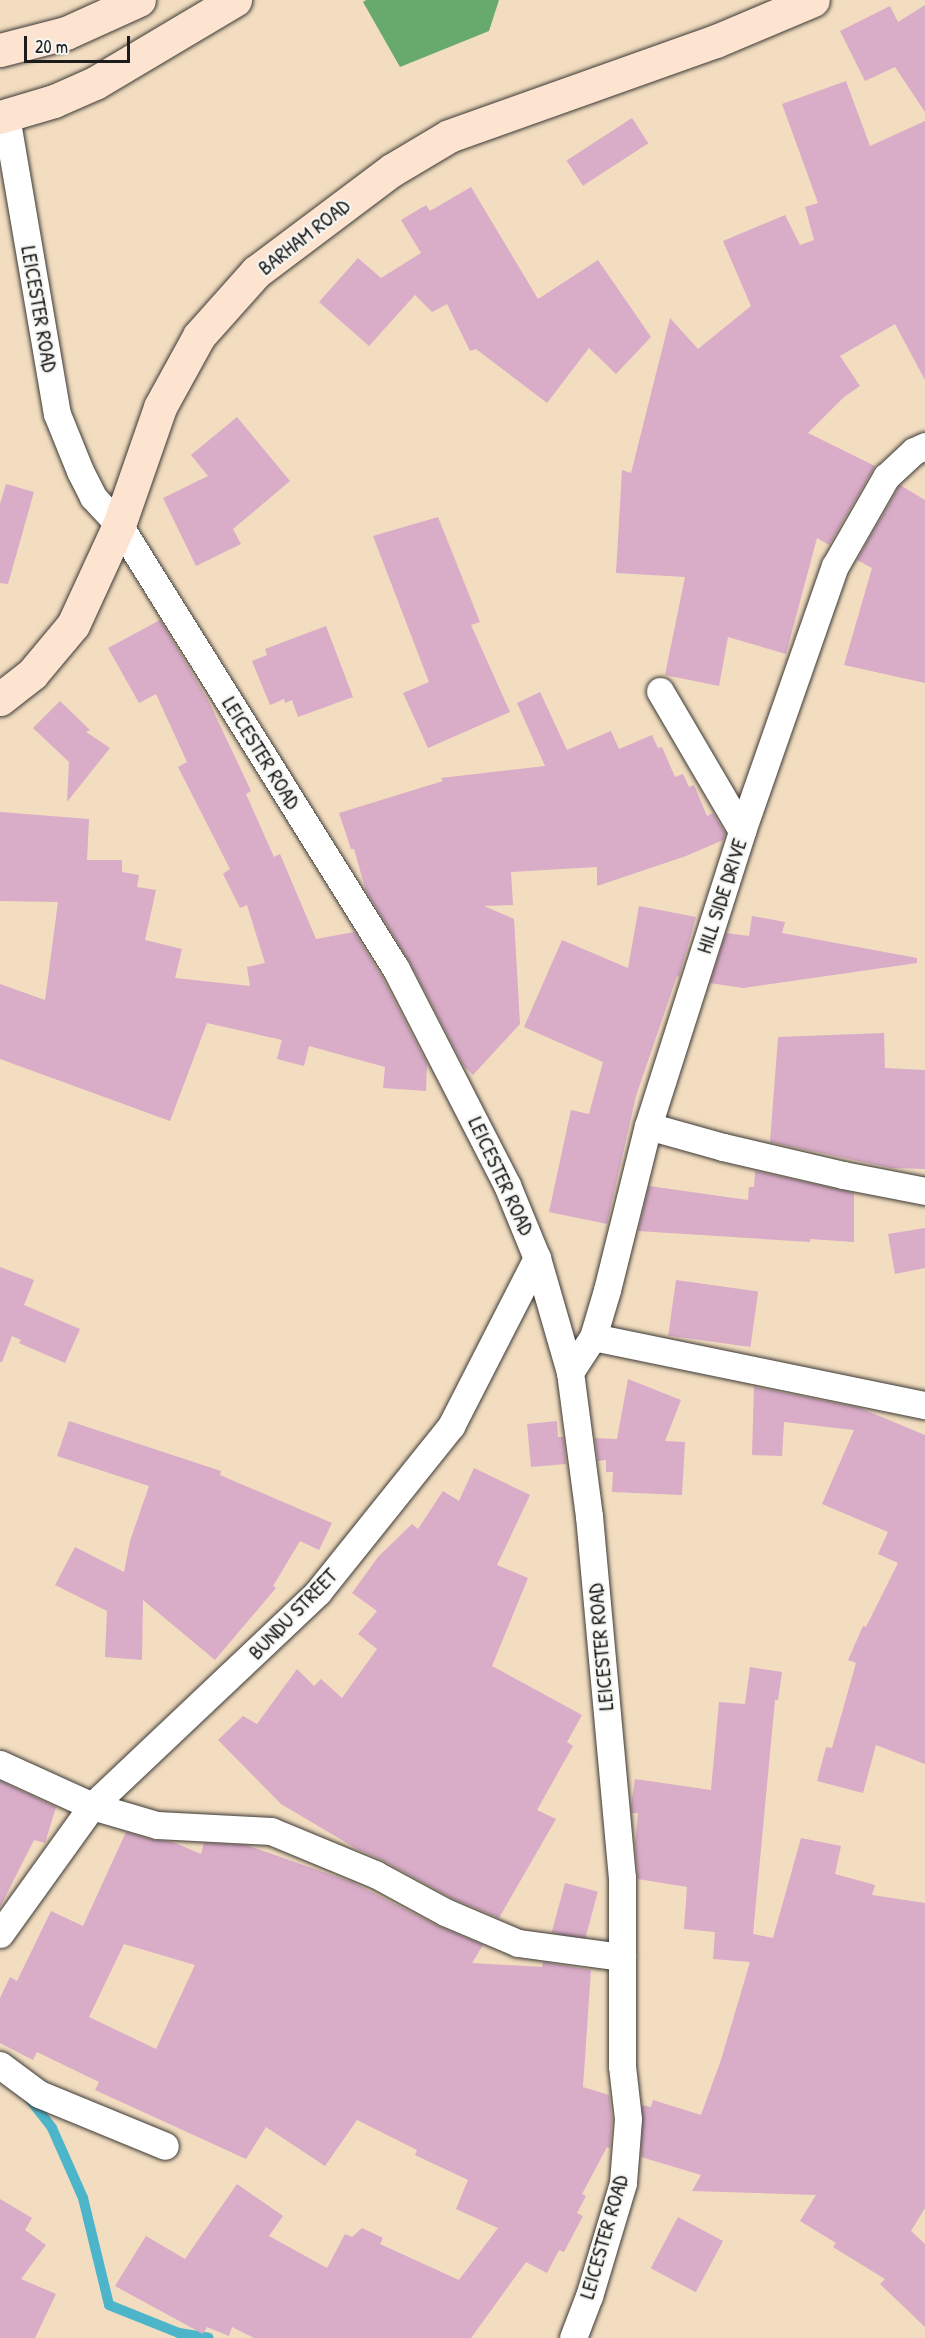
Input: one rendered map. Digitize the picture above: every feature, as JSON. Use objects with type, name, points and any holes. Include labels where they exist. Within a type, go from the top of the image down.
[{"type":"street","points":[[66,33],[78,0]]},
{"type":"street","points":[[0,50],[66,33],[139,0]]},
{"type":"street","points":[[3,117],[54,101],[94,83],[235,0]]},
{"type":"street","name":"BARHAM ROAD","points":[[0,699],[32,674],[73,625],[119,525],[160,407],[199,336],[256,272],[392,170],[449,135],[716,41],[813,0]]},
{"type":"street","name":"LEICESTER ROAD","points":[[3,117],[57,414],[93,498],[119,525],[396,969],[473,1113],[507,1185],[537,1258],[570,1372],[589,1516],[622,1877],[622,2066],[628,2119],[623,2183],[589,2296],[573,2338]]},
{"type":"street","name":"HILL SIDE DRIVE","points":[[570,1372],[593,1337],[608,1290],[648,1126],[742,831],[835,566],[886,477],[914,451],[925,446]]},
{"type":"street","points":[[660,691],[742,831]]},
{"type":"street","points":[[648,1126],[723,1147],[843,1175],[925,1191]]},
{"type":"street","name":"BUNDU STREET","points":[[0,1934],[92,1806],[318,1592],[451,1426],[537,1258]]},
{"type":"street","points":[[593,1337],[925,1405]]},
{"type":"street","points":[[0,1764],[92,1806],[157,1825],[271,1831],[375,1874],[445,1912],[518,1942],[622,1957]]},
{"type":"street","points":[[0,2065],[39,2094],[165,2146]]},
{"type":"green space","points":[[366,0],[499,0],[489,31],[400,67],[363,2]]},
{"type":"building","points":[[925,5],[925,112],[895,67],[865,81],[840,31],[890,6],[898,22]]},
{"type":"building","points":[[846,81],[870,146],[925,121],[925,380],[895,324],[840,356],[860,386],[844,397],[808,433],[875,466],[829,545],[817,538],[786,654],[728,637],[719,686],[665,675],[685,577],[616,573],[622,470],[631,473],[670,318],[698,349],[751,306],[723,241],[785,215],[800,245],[814,240],[805,207],[818,203],[782,104]]},
{"type":"building","points":[[632,118],[648,143],[583,186],[567,160]]},
{"type":"building","points":[[471,187],[538,299],[598,260],[651,337],[616,374],[589,348],[547,403],[476,349],[470,351],[447,304],[432,312],[415,295],[369,346],[319,302],[358,258],[381,278],[421,253],[401,220],[426,205],[430,211]]},
{"type":"building","points":[[237,417],[290,481],[233,529],[241,544],[196,566],[163,498],[208,476],[191,455]]},
{"type":"building","points":[[6,484],[34,492],[8,584],[0,583],[0,504]]},
{"type":"building","points":[[900,485],[925,500],[925,683],[844,665],[872,568],[857,560]]},
{"type":"building","points":[[438,517],[480,622],[471,625],[510,712],[428,748],[403,693],[429,682],[373,536]]},
{"type":"building","points":[[160,620],[209,702],[251,791],[246,794],[274,857],[280,854],[316,939],[354,932],[382,977],[427,1064],[426,1091],[383,1088],[385,1067],[309,1046],[304,1066],[277,1059],[282,1040],[207,1023],[170,1121],[0,1059],[0,984],[45,1000],[58,902],[0,901],[0,812],[89,819],[87,860],[122,860],[122,872],[139,875],[137,887],[156,890],[145,940],[182,949],[175,978],[250,986],[247,967],[265,963],[247,905],[240,908],[223,874],[230,869],[178,767],[187,762],[156,694],[139,703],[108,648]]},
{"type":"building","points":[[326,626],[353,697],[298,717],[292,700],[285,703],[284,699],[270,705],[252,661],[267,655],[265,649]]},
{"type":"building","points":[[540,692],[567,750],[611,731],[619,749],[652,735],[658,748],[662,747],[675,777],[683,774],[689,787],[694,785],[707,816],[713,813],[725,833],[723,840],[686,856],[597,886],[597,867],[511,872],[513,905],[484,906],[514,919],[520,1024],[473,1075],[464,1066],[410,962],[366,891],[354,849],[351,849],[339,813],[443,781],[441,778],[545,766],[517,703]]},
{"type":"building","points":[[60,701],[90,730],[86,732],[110,748],[67,802],[69,762],[33,728]]},
{"type":"building","points":[[639,906],[696,917],[679,977],[677,976],[636,1096],[607,1224],[549,1212],[571,1110],[589,1114],[603,1062],[524,1027],[562,940],[628,968]]},
{"type":"building","points":[[752,916],[785,922],[782,933],[917,958],[917,963],[743,988],[710,983],[726,933],[749,936]]},
{"type":"building","points":[[884,1033],[885,1068],[925,1070],[925,1169],[891,1168],[770,1142],[778,1037]]},
{"type":"building","points":[[755,1171],[854,1193],[854,1242],[810,1239],[810,1242],[638,1231],[649,1186],[748,1200],[749,1187],[754,1187]]},
{"type":"building","points":[[925,1228],[925,1268],[895,1274],[888,1234]]},
{"type":"building","points":[[0,1267],[34,1280],[24,1305],[80,1329],[65,1363],[19,1343],[21,1340],[12,1336],[2,1362],[0,1362]]},
{"type":"building","points":[[676,1280],[758,1292],[750,1347],[668,1335]]},
{"type":"building","points":[[628,1379],[681,1400],[665,1441],[685,1442],[682,1495],[612,1492],[613,1472],[606,1472],[606,1460],[598,1461],[595,1438],[617,1439]]},
{"type":"building","points":[[754,1387],[860,1408],[925,1435],[925,1764],[876,1745],[863,1793],[817,1781],[826,1747],[832,1748],[856,1663],[848,1660],[863,1626],[866,1627],[898,1563],[878,1554],[888,1532],[822,1504],[854,1430],[784,1422],[782,1456],[752,1455]]},
{"type":"building","points":[[69,1421],[221,1471],[220,1475],[332,1523],[319,1550],[300,1541],[273,1586],[276,1588],[215,1660],[143,1600],[142,1660],[105,1657],[107,1611],[55,1585],[75,1547],[124,1572],[130,1541],[149,1486],[57,1456]]},
{"type":"building","points":[[557,1421],[558,1437],[563,1437],[566,1464],[531,1467],[527,1424]]},
{"type":"building","points":[[474,1468],[530,1495],[497,1565],[528,1578],[492,1666],[582,1715],[567,1742],[573,1746],[537,1810],[556,1819],[499,1918],[452,1898],[357,1849],[281,1804],[218,1740],[243,1716],[257,1724],[297,1669],[314,1686],[321,1679],[342,1698],[377,1649],[358,1634],[377,1611],[352,1593],[378,1557],[412,1524],[418,1529],[443,1491],[459,1501]]},
{"type":"building","points":[[750,1667],[782,1672],[778,1700],[775,1700],[753,1934],[773,1938],[801,1838],[841,1846],[835,1874],[875,1885],[872,1895],[925,1903],[925,2208],[911,2231],[925,2244],[925,2327],[880,2284],[885,2279],[833,2247],[836,2243],[800,2221],[816,2195],[692,2191],[701,2175],[641,2157],[642,2105],[651,2107],[653,2100],[701,2115],[721,2060],[750,1962],[713,1959],[715,1932],[684,1929],[687,1887],[638,1879],[635,1843],[638,1813],[632,1813],[631,1806],[635,1779],[711,1790],[719,1702],[745,1704]]},
{"type":"building","points":[[0,1781],[56,1807],[45,1843],[34,1840],[0,1907]]},
{"type":"building","points":[[126,1832],[153,1840],[173,1842],[201,1854],[204,1843],[246,1845],[352,1882],[438,1926],[483,1945],[472,1963],[542,1967],[543,1962],[591,1970],[583,2087],[609,2095],[612,2119],[610,2148],[607,2147],[582,2194],[586,2196],[577,2213],[583,2216],[564,2252],[559,2250],[547,2273],[526,2262],[471,2338],[254,2338],[232,2327],[229,2336],[207,2327],[203,2334],[115,2286],[146,2236],[185,2259],[237,2184],[283,2216],[269,2236],[327,2268],[345,2234],[352,2237],[362,2228],[383,2238],[380,2244],[459,2280],[498,2228],[456,2209],[468,2180],[415,2155],[417,2150],[357,2120],[325,2166],[266,2127],[246,2159],[95,2090],[99,2082],[37,2052],[33,2060],[0,2043],[0,1998],[10,1977],[17,1981],[51,1911],[83,1926]],"holes":[[[124,1944],[195,1965],[156,2049],[89,2017]]]},
{"type":"building","points":[[565,1883],[598,1892],[585,1941],[552,1932]]},
{"type":"building","points":[[0,2199],[32,2218],[25,2230],[46,2245],[21,2279],[56,2294],[35,2338],[0,2338]]},
{"type":"building","points":[[678,2217],[723,2241],[696,2292],[651,2268]]},
{"type":"waterway","points":[[28,2097],[52,2128],[83,2198],[109,2305],[179,2333],[209,2338]]}]
